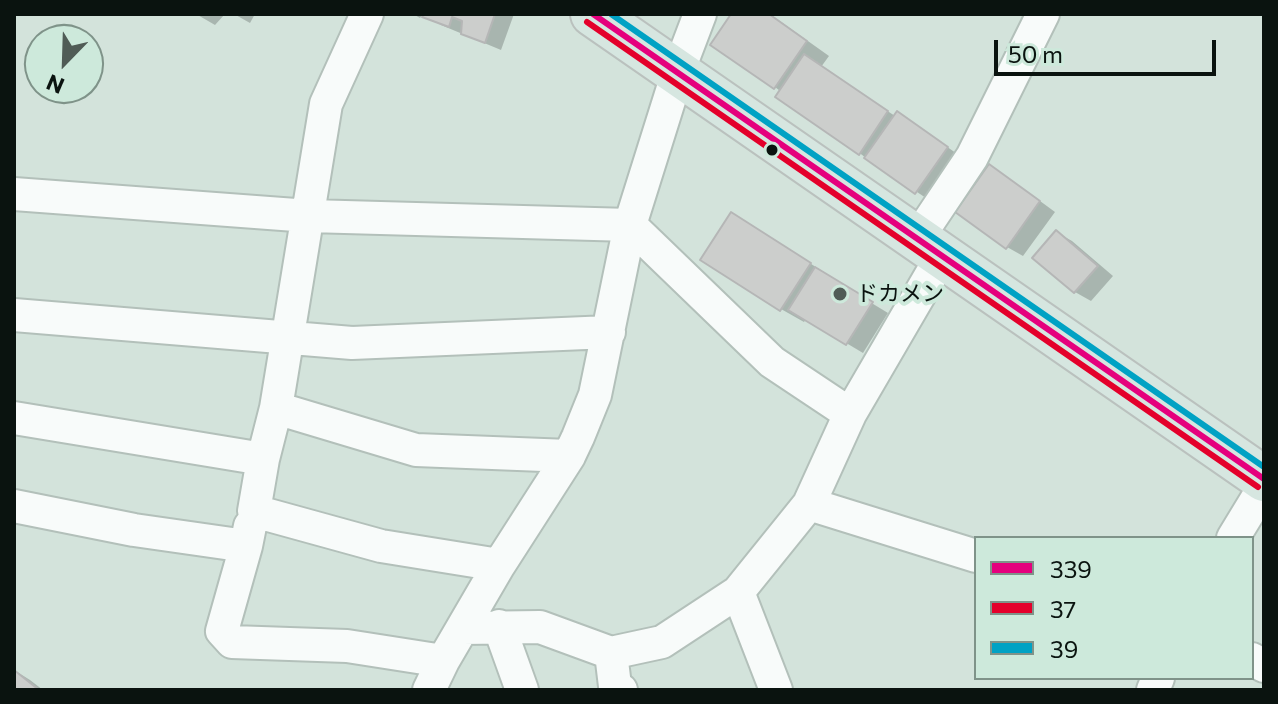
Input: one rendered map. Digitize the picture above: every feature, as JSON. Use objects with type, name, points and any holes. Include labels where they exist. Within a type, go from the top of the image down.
[{"type":"highway","points":[[593,14],[1264,479]]},
{"type":"street","points":[[367,14],[326,104],[276,408],[246,546],[222,631],[232,642],[347,646],[443,661]]},
{"type":"street","points":[[429,690],[499,565],[569,456],[595,395],[630,225],[678,72],[700,14]]},
{"type":"street","points":[[463,628],[540,627],[611,653],[662,642],[738,592],[809,504],[972,157],[1043,14]]},
{"type":"street","points":[[14,194],[309,216],[630,225],[772,362],[850,414]]},
{"type":"street","points":[[14,315],[352,343],[609,332]]},
{"type":"street","points":[[276,408],[416,450],[569,456]]},
{"type":"street","points":[[14,418],[263,459]]},
{"type":"street","points":[[1234,536],[1264,487]]},
{"type":"street","points":[[809,504],[974,555]]},
{"type":"street","points":[[14,506],[134,530],[246,546]]},
{"type":"street","points":[[254,511],[381,546],[499,565]]},
{"type":"street","points":[[738,592],[776,690]]},
{"type":"street","points":[[499,626],[522,690]]},
{"type":"street","points":[[611,653],[615,686],[621,690]]},
{"type":"building","points":[[424,14],[495,14],[485,43],[461,34],[462,21],[452,17],[449,27],[422,17]]},
{"type":"building","points":[[731,14],[769,14],[807,41],[774,89],[710,45]]},
{"type":"building","points":[[804,54],[888,111],[859,155],[775,97]]},
{"type":"building","points":[[897,111],[948,147],[915,194],[864,158]]},
{"type":"building","points":[[989,164],[1040,201],[1006,249],[955,212]]},
{"type":"building","points":[[731,212],[811,263],[780,311],[700,260]]},
{"type":"building","points":[[1056,230],[1098,266],[1074,293],[1032,258]]},
{"type":"building","points":[[815,267],[873,302],[846,345],[788,310]]},
{"type":"building","points":[[14,670],[39,690],[14,690]]},
{"type":"transit line","name":"339","points":[[593,14],[1264,479]]},
{"type":"transit line","name":"39","points":[[611,14],[1264,467]]},
{"type":"transit line","name":"37","points":[[587,22],[1258,487]]},
{"type":"place","name":"ドカメン","points":[[840,294]]}]
